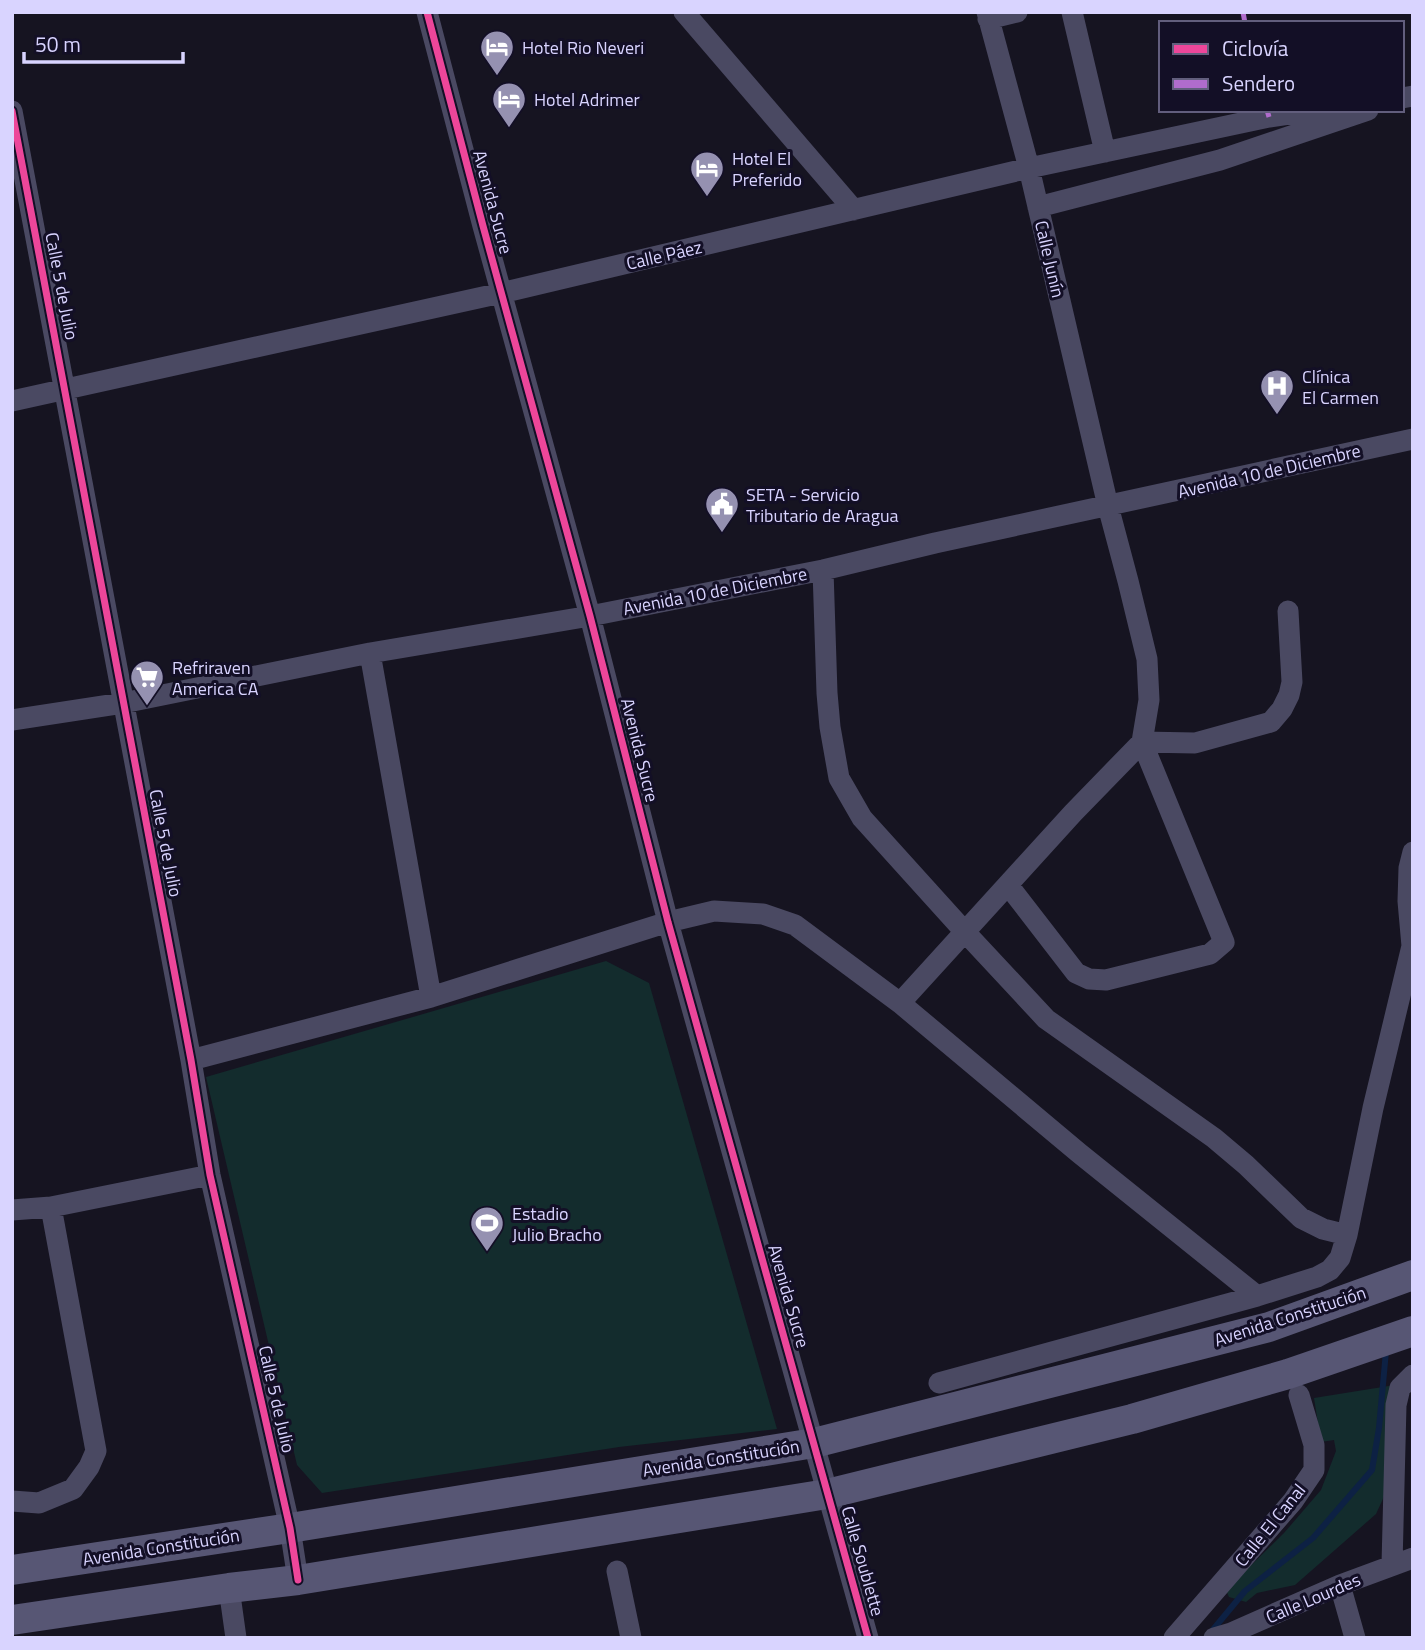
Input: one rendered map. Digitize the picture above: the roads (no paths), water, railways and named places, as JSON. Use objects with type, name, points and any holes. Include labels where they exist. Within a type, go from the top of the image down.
[{"type":"street","name":"Avenida Sucre","points":[[427,12],[590,616],[668,922],[827,1494]]},
{"type":"street","points":[[684,12],[854,209]]},
{"type":"street","points":[[987,16],[1017,12]]},
{"type":"street","points":[[1072,12],[1105,152]]},
{"type":"street","name":"Calle Junín","points":[[987,16],[1029,168],[1108,506],[1147,659],[1149,700],[1142,742]]},
{"type":"street","name":"Calle 5 de Julio","points":[[12,111],[191,1060],[210,1175],[289,1528],[298,1580]]},
{"type":"street","name":"Calle Páez","points":[[12,401],[501,293],[1029,168],[1303,112]]},
{"type":"street","points":[[1038,207],[1220,160],[1361,112]]},
{"type":"street","name":"Avenida 10 de Diciembre","points":[[12,720],[123,703],[370,653],[590,616],[823,570],[1108,506],[1410,445]]},
{"type":"street","points":[[823,570],[830,727],[839,778],[862,818],[1046,1019],[1214,1138],[1247,1165],[1301,1218],[1323,1229],[1347,1235]]},
{"type":"street","points":[[900,1003],[1073,813],[1142,742],[1195,743],[1270,722],[1282,709],[1292,682],[1288,611]]},
{"type":"street","points":[[370,653],[430,996]]},
{"type":"street","points":[[1008,885],[1076,973],[1089,979],[1106,979],[1210,954],[1224,942],[1142,742]]},
{"type":"street","points":[[939,1383],[1257,1296],[1317,1277],[1329,1270],[1340,1258],[1412,945],[1408,901],[1409,868],[1413,852]]},
{"type":"street","points":[[191,1060],[430,996],[668,922],[715,911],[763,914],[795,925],[900,1003],[1079,1153],[1257,1296]]},
{"type":"street","points":[[12,1210],[51,1207],[210,1175]]},
{"type":"street","points":[[12,1501],[39,1503],[73,1489],[89,1467],[96,1451],[51,1207]]},
{"type":"street","name":"Avenida Constitución","points":[[12,1570],[814,1443],[1269,1327],[1413,1275]]},
{"type":"street","points":[[12,1620],[298,1580],[827,1494],[1132,1419],[1288,1374],[1413,1331]]},
{"type":"street","points":[[1392,1565],[1396,1405],[1400,1388],[1413,1375]]},
{"type":"street","name":"Calle El Canal","points":[[1174,1638],[1293,1501],[1314,1470],[1314,1445],[1299,1395]]},
{"type":"street","name":"Calle Soublette","points":[[827,1494],[868,1638]]},
{"type":"street","name":"Calle Lourdes","points":[[1225,1636],[1340,1585],[1413,1558]]},
{"type":"street","points":[[617,1572],[631,1638]]},
{"type":"street","points":[[1340,1585],[1355,1638]]},
{"type":"street","points":[[229,1588],[236,1638]]},
{"type":"waterway","points":[[1211,1632],[1245,1591],[1313,1538],[1372,1470],[1386,1351]]},
{"type":"place","name":"Hotel Rio Neveri","points":[[497,77]]},
{"type":"place","name":"Hotel Adrimer","points":[[509,129]]},
{"type":"place","name":"Hotel El Preferido","points":[[707,198]]},
{"type":"place","name":"Clínica El Carmen","points":[[1277,416]]},
{"type":"place","name":"SETA - Servicio Tributario de Aragua","points":[[722,534]]},
{"type":"place","name":"Refriraven America CA","points":[[147,707]]},
{"type":"place","name":"Estadio Julio Bracho","points":[[487,1253]]}]
